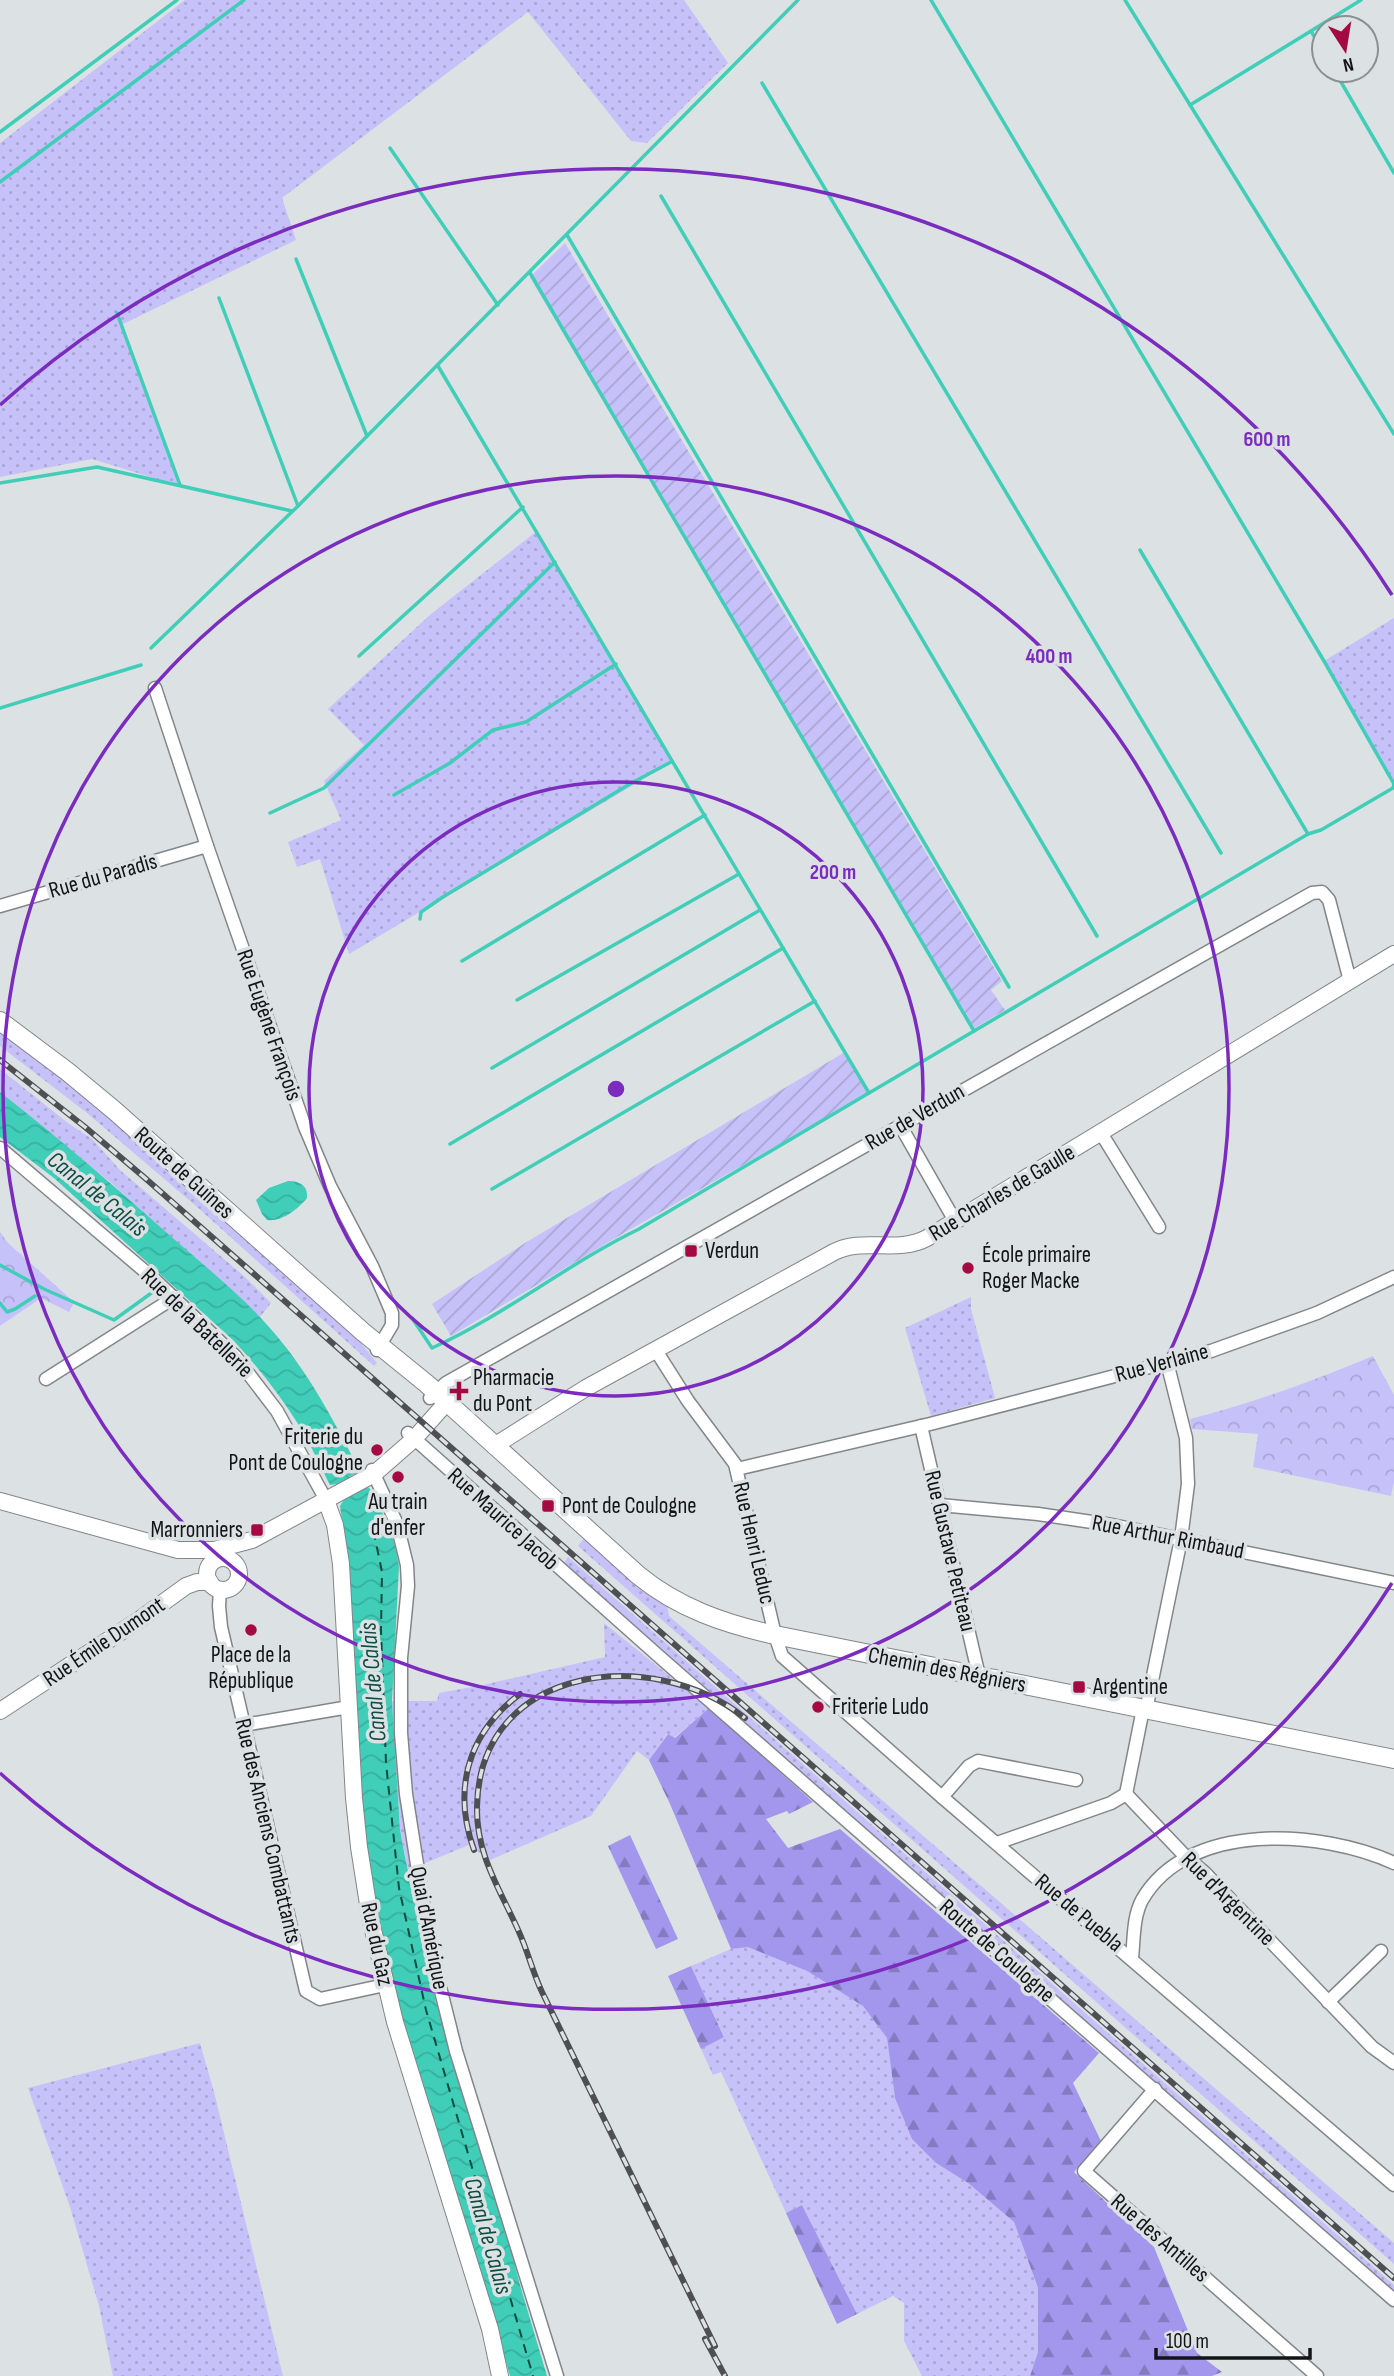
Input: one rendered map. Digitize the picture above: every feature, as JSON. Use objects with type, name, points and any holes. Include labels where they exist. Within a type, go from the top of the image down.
[{"type":"main road","name":"Route de Guînes","points":[[0,1021],[107,1105],[363,1332],[379,1348],[390,1365],[438,1400]]},
{"type":"main road","name":"Chemin des Régniers","points":[[438,1400],[660,1591],[714,1618],[775,1635],[1394,1759]]},
{"type":"main road","name":"Chemin des Régniers","points":[[438,1400],[507,1469],[542,1490]]},
{"type":"street","name":"Rue Eugène François","points":[[155,688],[308,1136],[392,1313],[392,1325],[379,1348]]},
{"type":"street","name":"Rue du Paradis","points":[[0,905],[207,846]]},
{"type":"street","name":"Rue de Verdun","points":[[438,1400],[457,1377],[1312,893],[1322,892],[1329,900],[1350,981]]},
{"type":"street","name":"Rue Charles de Gaulle","points":[[494,1446],[577,1393],[839,1249],[852,1246],[908,1246],[919,1242],[1394,954]]},
{"type":"street","points":[[900,1125],[955,1221]]},
{"type":"street","points":[[1101,1133],[1158,1227]]},
{"type":"street","name":"Rue de la Batellerie","points":[[0,1148],[175,1297],[235,1356],[258,1383],[330,1497]]},
{"type":"street","name":"Rue Verlaine","points":[[737,1469],[921,1426],[1211,1351],[1298,1321],[1394,1277]]},
{"type":"street","points":[[46,1379],[175,1297]]},
{"type":"street","name":"Rue Henri Leduc","points":[[655,1349],[737,1469],[775,1635]]},
{"type":"street","points":[[997,1843],[1111,1802],[1126,1794],[1181,1539],[1188,1494],[1188,1457],[1184,1430],[1167,1362]]},
{"type":"street","points":[[0,1501],[206,1558],[226,1560],[239,1569],[238,1579],[232,1587],[215,1585],[208,1574],[209,1567],[226,1560],[252,1540],[370,1475],[411,1436],[438,1400]]},
{"type":"street","name":"Rue Gustave Petiteau","points":[[921,1426],[979,1676]]},
{"type":"street","name":"Rue Maurice Jacob","points":[[411,1436],[599,1604]]},
{"type":"street","name":"Quai d'Amérique","points":[[370,1475],[397,1524],[407,1565],[408,1587],[401,1658],[401,1733],[408,1808],[430,1947],[456,2051],[557,2376]]},
{"type":"street","name":"Rue du Gaz","points":[[330,1497],[340,1555],[359,1847],[368,1905],[385,1984],[490,2329],[500,2376]]},
{"type":"street","name":"Rue Arthur Rimbaud","points":[[940,1506],[1049,1516],[1121,1527],[1394,1583]]},
{"type":"street","points":[[178,1550],[214,1550],[252,1540]]},
{"type":"street","name":"Rue Émile Dumont","points":[[0,1712],[186,1586],[197,1582],[215,1585]]},
{"type":"street","name":"Rue des Anciens Combattants","points":[[215,1585],[227,1654],[306,1991],[320,1999],[385,1984]]},
{"type":"street","name":"Route de Coulogne","points":[[599,1604],[1394,2300]]},
{"type":"street","name":"Rue de Puebla","points":[[775,1635],[786,1660],[1394,2185]]},
{"type":"street","points":[[244,1725],[349,1707]]},
{"type":"street","points":[[942,1797],[972,1764],[982,1760],[1076,1780]]},
{"type":"street","name":"Rue d'Argentine","points":[[1126,1794],[1377,2052],[1394,2063]]},
{"type":"street","points":[[1132,1958],[1136,1919],[1142,1899],[1186,1857],[1220,1845],[1278,1839],[1336,1845],[1394,1863]]},
{"type":"street","points":[[1328,2002],[1381,1951]]},
{"type":"street","name":"Rue des Antilles","points":[[1155,2089],[1084,2171],[1317,2376]]},
{"type":"green space","points":[[185,0],[684,0],[728,63],[647,143],[631,141],[528,12],[282,198],[296,240],[121,325],[180,486],[92,459],[0,477],[0,143]]},
{"type":"green space","points":[[565,243],[1002,981],[991,990],[1005,1010],[973,1029],[530,277]]},
{"type":"green space","points":[[537,531],[672,762],[349,954],[320,859],[297,867],[288,842],[341,820],[324,781],[364,745],[328,709],[431,614]]},
{"type":"green space","points":[[1394,618],[1394,784],[1324,661]]},
{"type":"green space","points":[[0,1029],[138,1139],[356,1337],[377,1363],[374,1366],[196,1206],[87,1113],[0,1046]]},
{"type":"green space","points":[[845,1052],[869,1093],[451,1336],[432,1304],[525,1243]]},
{"type":"green space","points":[[0,1069],[92,1139],[121,1171],[245,1277],[271,1303],[260,1317],[110,1182],[0,1092]]},
{"type":"green space","points":[[0,1232],[8,1243],[74,1302],[69,1312],[41,1298],[0,1326]]},
{"type":"green space","points":[[971,1297],[971,1309],[995,1398],[931,1416],[905,1328]]},
{"type":"green space","points":[[1373,1356],[1394,1395],[1394,1482],[1391,1496],[1253,1467],[1258,1434],[1192,1429],[1190,1419],[1283,1391]]},
{"type":"green space","points":[[586,1536],[667,1604],[669,1616],[1394,2243],[1394,2264],[578,1546]]},
{"type":"green space","points":[[568,1557],[1394,2285],[1394,2292],[606,1602],[564,1563]]},
{"type":"green space","points":[[604,1623],[709,1708],[674,1738],[667,1734],[649,1760],[637,1751],[591,1816],[490,1860],[469,1845],[408,1870],[400,1830],[392,1701],[437,1701],[439,1693],[605,1657]]},
{"type":"green space","points":[[709,1708],[813,1802],[789,1814],[787,1811],[766,1819],[788,1848],[840,1829],[1099,2053],[1073,2083],[1101,2141],[1074,2172],[1154,2247],[1197,2353],[1222,2372],[1212,2376],[1030,2376],[1038,2352],[1038,2288],[1014,2222],[968,2183],[936,2163],[912,2139],[895,2098],[887,2038],[863,2006],[807,1971],[748,1947],[731,1949],[649,1760],[668,1734],[675,1738]]},
{"type":"green space","points":[[630,1835],[678,1939],[656,1949],[608,1846]]},
{"type":"green space","points":[[748,1946],[807,1971],[863,2006],[887,2038],[895,2098],[936,2163],[968,2183],[1014,2222],[1038,2288],[1038,2352],[1030,2376],[922,2376],[904,2341],[904,2303],[893,2296],[857,2314],[802,2205],[786,2213],[721,2072],[713,2075],[701,2049],[724,2036],[691,1966],[731,1949]]},
{"type":"green space","points":[[691,1966],[724,2037],[701,2049],[668,1976]]},
{"type":"green space","points":[[200,2043],[283,2376],[113,2376],[99,2306],[70,2207],[28,2088]]},
{"type":"green space","points":[[802,2205],[857,2314],[837,2324],[786,2213]]},
{"type":"water","name":"Canal de Calais","points":[[0,1092],[132,1202],[235,1293],[269,1327],[308,1378],[340,1433],[360,1471],[349,1477],[359,1491],[368,1487],[370,1489],[384,1517],[399,1566],[392,1701],[400,1830],[405,1857],[436,2002],[501,2211],[547,2376],[510,2376],[397,2007],[387,1966],[364,1831],[349,1574],[340,1506],[345,1498],[337,1484],[330,1485],[285,1404],[233,1340],[54,1178],[0,1137]]},
{"type":"water","points":[[288,1181],[302,1185],[307,1198],[289,1214],[267,1220],[256,1200],[269,1188]]},
{"type":"waterway","points":[[0,132],[177,0]]},
{"type":"waterway","points":[[0,182],[244,0]]},
{"type":"waterway","points":[[151,648],[298,506],[798,0]]},
{"type":"waterway","points":[[931,0],[1324,661],[1394,784]]},
{"type":"waterway","points":[[1125,0],[1394,434]]},
{"type":"waterway","points":[[1338,14],[1361,0]]},
{"type":"waterway","points":[[1190,105],[1310,32]]},
{"type":"waterway","points":[[762,83],[1221,853]]},
{"type":"waterway","points":[[1342,84],[1394,173]]},
{"type":"waterway","points":[[390,148],[498,305]]},
{"type":"waterway","points":[[661,196],[1097,936]]},
{"type":"waterway","points":[[567,235],[1009,987]]},
{"type":"waterway","points":[[296,259],[367,436]]},
{"type":"waterway","points":[[530,273],[974,1031]]},
{"type":"waterway","points":[[219,298],[298,506]]},
{"type":"waterway","points":[[117,313],[180,485]]},
{"type":"waterway","points":[[412,1318],[432,1348],[459,1335],[869,1093],[438,366]]},
{"type":"waterway","points":[[0,483],[97,467],[292,511]]},
{"type":"waterway","points":[[359,656],[523,507]]},
{"type":"waterway","points":[[869,1093],[1308,834],[1140,550]]},
{"type":"waterway","points":[[270,813],[324,788],[555,562]]},
{"type":"waterway","points":[[394,795],[450,763],[493,730],[526,722],[616,664]]},
{"type":"waterway","points":[[0,708],[141,665]]},
{"type":"waterway","points":[[420,919],[421,912],[443,897],[628,785],[671,762]]},
{"type":"waterway","points":[[1308,834],[1321,830],[1393,788],[1394,784]]},
{"type":"waterway","points":[[462,961],[705,815]]},
{"type":"waterway","points":[[517,1000],[739,874]]},
{"type":"waterway","points":[[492,1068],[760,910]]},
{"type":"waterway","points":[[450,1144],[783,948]]},
{"type":"waterway","points":[[492,1189],[815,1001]]},
{"type":"waterway","points":[[0,1265],[44,1289],[114,1320],[157,1289]]},
{"type":"waterway","points":[[0,1303],[7,1312],[35,1296]]},
{"type":"ferry route","points":[[377,1531],[375,1538],[382,1572],[381,1630],[386,1763],[399,1888],[426,2010],[533,2376]]},
{"type":"railway","points":[[0,1060],[145,1178],[1394,2278]]},
{"type":"railway","points":[[715,2346],[539,1985],[485,1857],[477,1807],[485,1759],[507,1723],[538,1697],[577,1681],[620,1676],[664,1681],[707,1695],[745,1718]]},
{"type":"railway","points":[[474,1850],[465,1805],[469,1764],[488,1726],[502,1709],[520,1694]]},
{"type":"railway","points":[[705,2339],[725,2376]]},
{"type":"place","name":"Verdun","points":[[691,1251]]},
{"type":"place","name":"École primaire Roger Macke","points":[[968,1268]]},
{"type":"place","name":"Pharmacie du Pont","points":[[459,1391]]},
{"type":"place","name":"Friterie du Pont de Coulogne","points":[[377,1450]]},
{"type":"place","name":"Au train d'enfer","points":[[398,1477]]},
{"type":"place","name":"Pont de Coulogne","points":[[548,1506]]},
{"type":"place","name":"Marronniers","points":[[257,1530]]},
{"type":"place","name":"Place de la République","points":[[251,1630]]},
{"type":"place","name":"Argentine","points":[[1079,1687]]},
{"type":"place","name":"Friterie Ludo","points":[[818,1707]]}]
